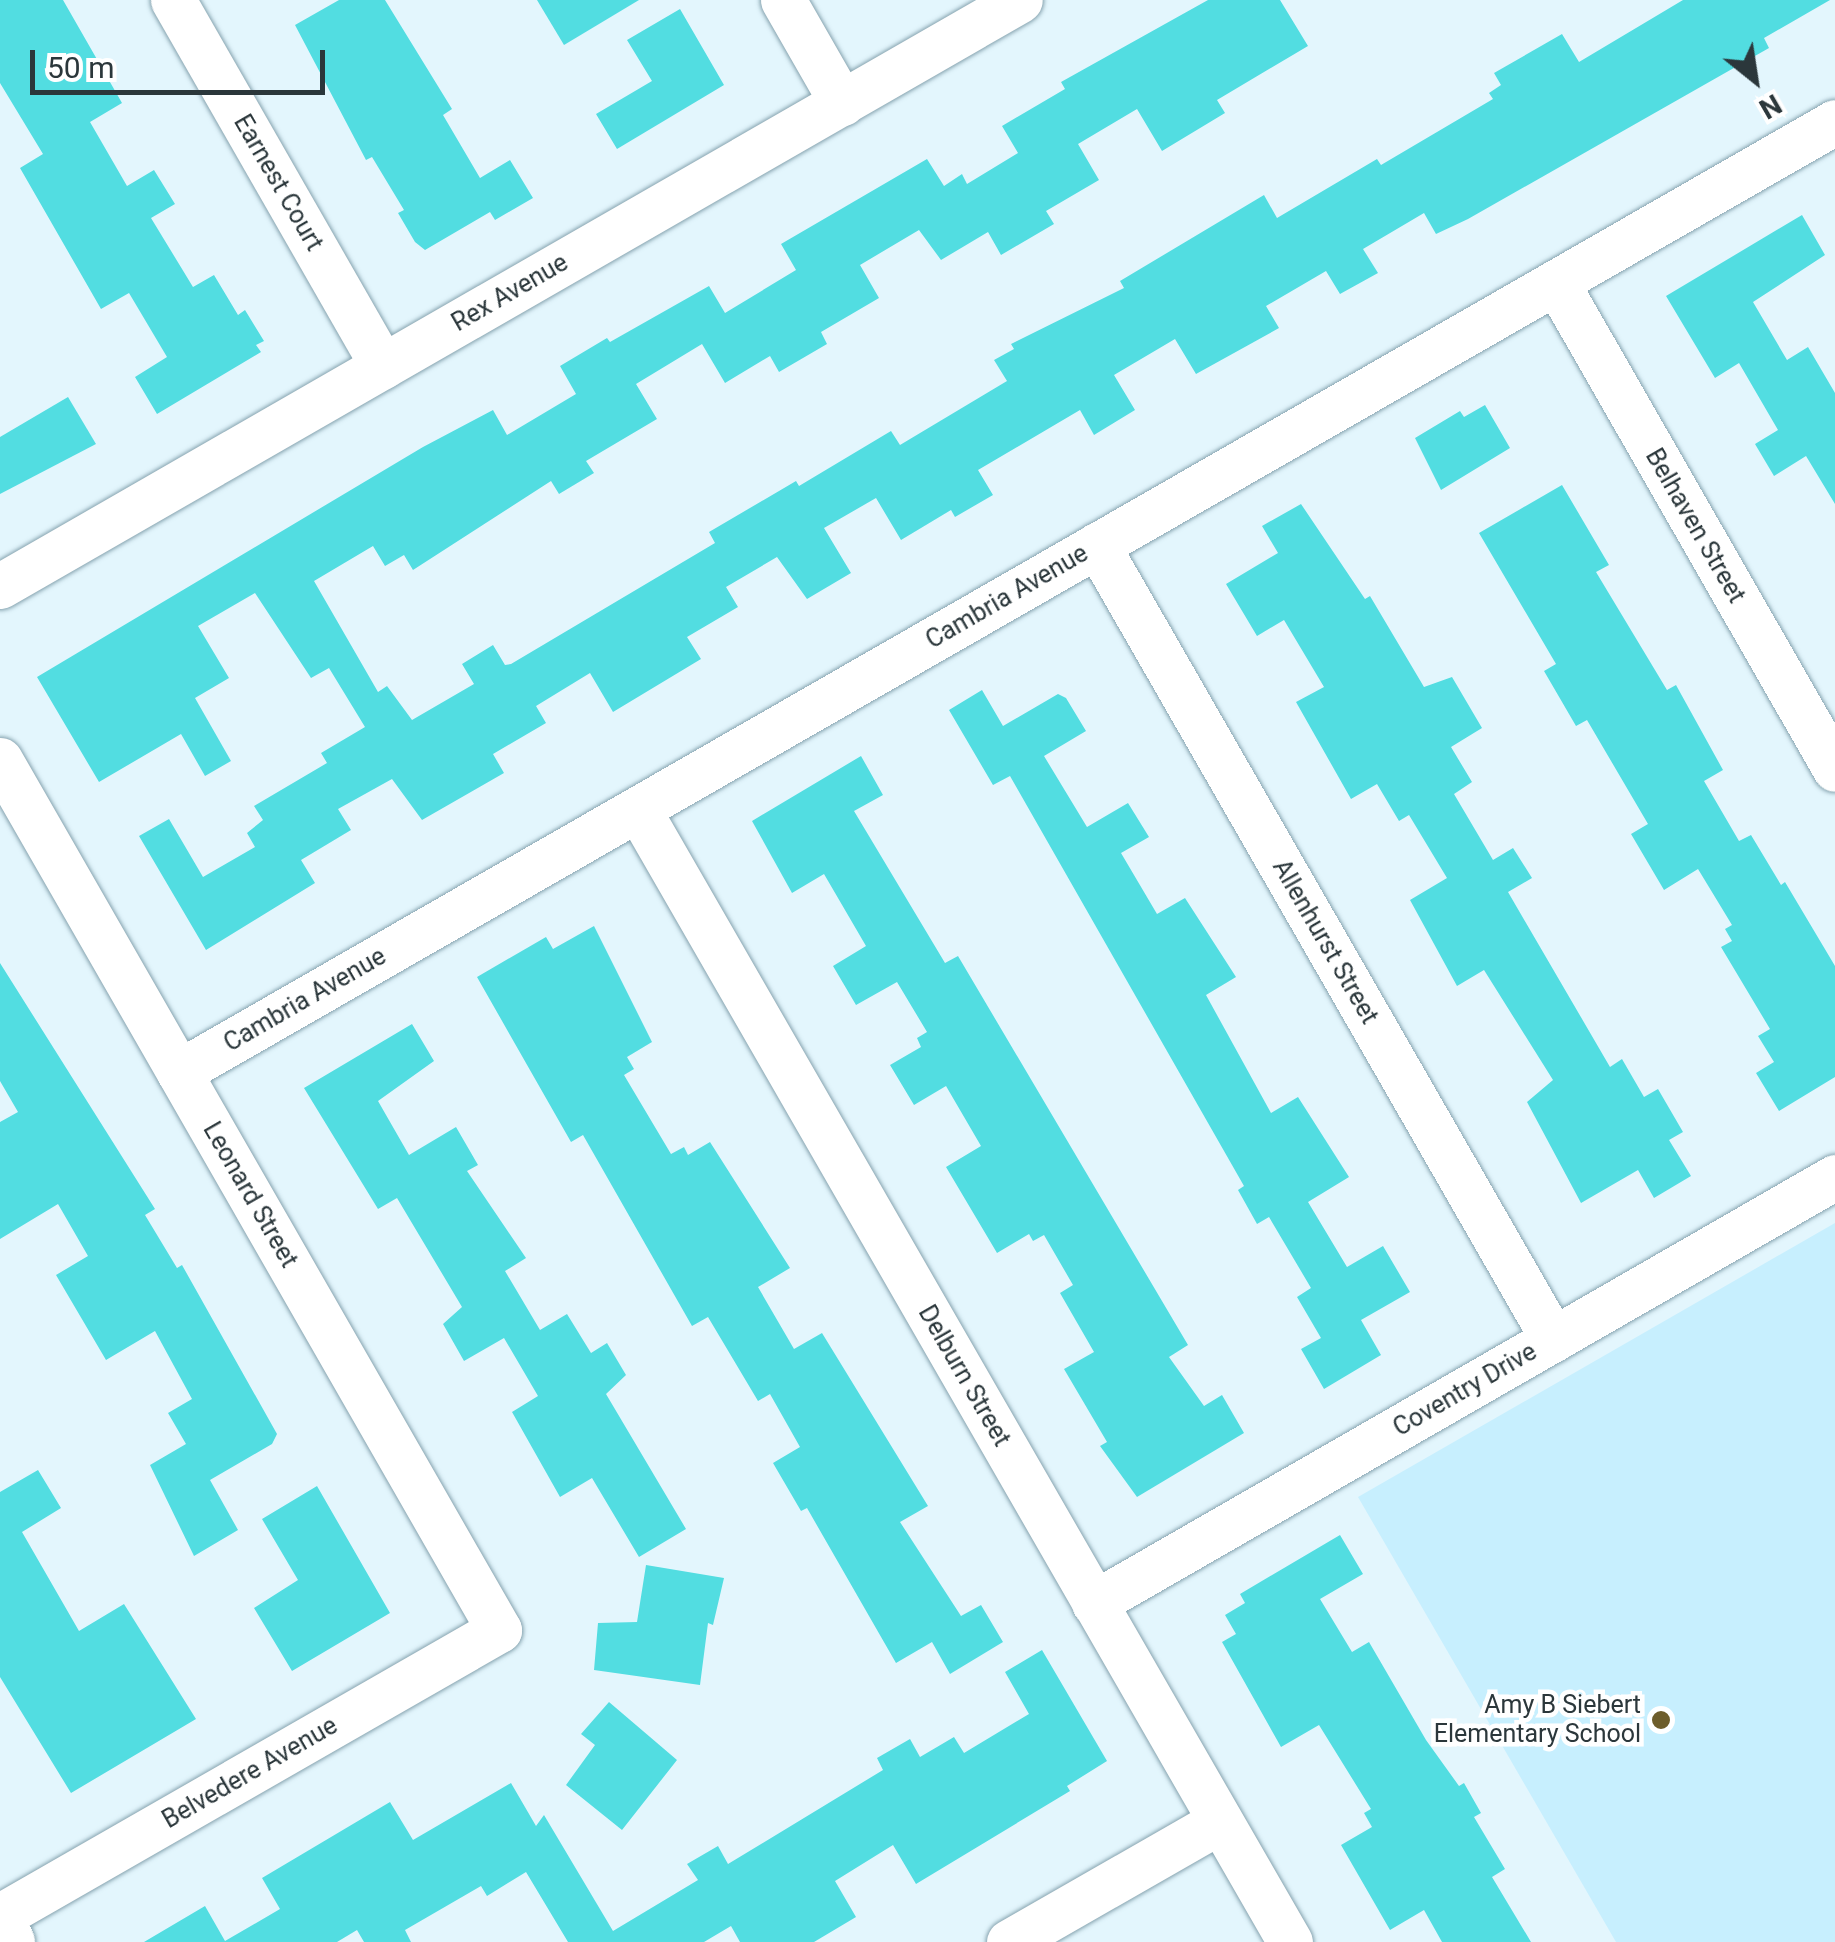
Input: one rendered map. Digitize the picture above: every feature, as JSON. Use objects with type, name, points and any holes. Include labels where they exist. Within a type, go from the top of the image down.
[{"type":"street","name":"Earnest Court","points":[[173,0],[383,366]]},
{"type":"street","points":[[783,0],[842,103]]},
{"type":"street","name":"Rex Avenue","points":[[0,586],[1020,0]]},
{"type":"street","name":"Cambria Avenue","points":[[179,1072],[1835,122]]},
{"type":"street","name":"Belhaven Street","points":[[1556,282],[1835,769]]},
{"type":"street","name":"Allenhurst Street","points":[[1097,546],[1553,1339]]},
{"type":"street","name":"Leonard Street","points":[[0,760],[499,1630]]},
{"type":"street","name":"Delburn Street","points":[[638,809],[1290,1942]]},
{"type":"street","name":"Coventry Drive","points":[[1094,1602],[1835,1177]]},
{"type":"street","name":"Belvedere Avenue","points":[[0,1916],[499,1630]]},
{"type":"street","points":[[1009,1942],[1220,1821]]},
{"type":"street","points":[[0,1930],[7,1942]]},
{"type":"shaded area","name":"Amy B Siebert Elementary School","points":[[1835,1223],[1835,1942],[1616,1942],[1358,1497]]},
{"type":"building","points":[[0,0],[63,0],[122,103],[90,122],[127,186],[154,170],[175,204],[151,218],[193,287],[214,275],[238,315],[245,310],[264,341],[256,345],[261,352],[157,414],[135,377],[167,357],[129,293],[101,309],[20,168],[43,154],[0,83]]},
{"type":"building","points":[[339,0],[385,0],[452,109],[443,115],[480,178],[510,160],[533,198],[495,220],[490,212],[425,250],[415,242],[398,213],[404,210],[372,157],[366,160],[295,25]]},
{"type":"building","points":[[537,0],[639,0],[564,45]]},
{"type":"building","points":[[1208,0],[1280,0],[1308,46],[1217,100],[1225,113],[1162,151],[1137,109],[1078,144],[1099,180],[1046,211],[1054,224],[1001,255],[988,232],[941,260],[919,230],[860,265],[879,298],[821,332],[827,344],[779,372],[770,356],[725,383],[702,344],[636,384],[657,419],[586,461],[594,473],[559,494],[551,481],[413,570],[404,555],[385,566],[373,546],[314,581],[378,692],[387,686],[412,720],[474,684],[462,664],[493,645],[505,665],[511,664],[715,543],[709,532],[796,481],[799,486],[891,431],[900,445],[1007,381],[994,360],[1014,349],[1011,344],[1124,288],[1120,281],[1264,195],[1277,218],[1377,159],[1381,165],[1493,99],[1489,93],[1501,85],[1494,73],[1562,34],[1579,62],[1683,0],[1830,0],[1764,38],[1769,48],[1468,219],[1436,234],[1424,213],[1363,249],[1378,273],[1340,294],[1326,271],[1266,306],[1279,328],[1196,374],[1175,339],[1114,375],[1135,410],[1094,435],[1080,410],[978,470],[993,495],[955,517],[951,510],[901,540],[876,498],[824,528],[851,573],[807,599],[777,557],[726,587],[738,607],[687,637],[701,659],[613,712],[590,673],[536,706],[546,723],[493,754],[504,773],[422,820],[392,779],[338,809],[351,830],[301,860],[315,883],[206,950],[139,836],[169,819],[203,877],[255,847],[247,833],[263,820],[254,806],[327,763],[321,753],[365,727],[329,668],[311,678],[255,593],[198,626],[229,678],[195,698],[231,761],[205,776],[181,734],[99,782],[37,677],[423,447],[493,410],[507,435],[576,394],[560,366],[607,338],[610,342],[709,286],[725,313],[796,270],[781,244],[927,159],[944,186],[962,174],[967,184],[1018,153],[1002,126],[1065,89],[1061,82]]},
{"type":"building","points":[[680,9],[724,85],[617,149],[596,114],[652,81],[627,40]]},
{"type":"building","points":[[1802,215],[1825,255],[1753,302],[1787,360],[1808,347],[1835,393],[1835,504],[1806,456],[1774,476],[1755,444],[1778,430],[1739,363],[1715,378],[1666,296]]},
{"type":"building","points":[[68,397],[96,444],[0,494],[0,437]]},
{"type":"building","points":[[1485,405],[1510,448],[1441,490],[1415,438],[1460,411],[1464,417]]},
{"type":"building","points":[[1562,485],[1609,565],[1596,572],[1667,690],[1676,685],[1723,770],[1704,781],[1739,841],[1751,835],[1781,885],[1785,882],[1835,966],[1835,1077],[1779,1111],[1756,1073],[1774,1062],[1758,1036],[1770,1029],[1721,947],[1732,941],[1725,929],[1732,925],[1698,869],[1664,890],[1631,834],[1648,824],[1587,720],[1576,726],[1544,671],[1556,664],[1479,533]]},
{"type":"building","points":[[1301,504],[1365,599],[1370,596],[1424,687],[1452,677],[1482,728],[1451,747],[1472,782],[1454,794],[1493,860],[1513,848],[1532,878],[1508,892],[1610,1067],[1622,1059],[1644,1097],[1658,1089],[1683,1132],[1669,1140],[1691,1176],[1654,1198],[1638,1170],[1581,1203],[1527,1102],[1553,1080],[1484,970],[1457,986],[1410,900],[1447,878],[1409,815],[1399,821],[1377,784],[1351,799],[1296,702],[1324,687],[1284,620],[1257,636],[1226,584],[1278,553],[1262,526]]},
{"type":"building","points":[[982,690],[1003,726],[1058,694],[1066,698],[1086,731],[1044,756],[1087,827],[1128,803],[1149,837],[1121,853],[1157,914],[1185,898],[1236,977],[1206,995],[1271,1113],[1298,1097],[1349,1177],[1308,1202],[1347,1267],[1383,1246],[1410,1292],[1361,1320],[1381,1355],[1324,1389],[1301,1349],[1321,1338],[1297,1297],[1311,1288],[1269,1217],[1257,1224],[1238,1190],[1244,1186],[1010,776],[993,785],[949,710]]},
{"type":"building","points":[[861,756],[883,795],[854,811],[945,963],[958,956],[1188,1345],[1169,1357],[1204,1406],[1222,1395],[1244,1433],[1137,1497],[1100,1446],[1107,1442],[1064,1369],[1094,1352],[1060,1293],[1073,1285],[1044,1235],[1033,1241],[1029,1234],[997,1253],[946,1167],[981,1146],[946,1086],[914,1105],[890,1065],[921,1047],[917,1038],[927,1032],[897,982],[856,1005],[833,966],[866,946],[824,874],[792,893],[752,821]]},
{"type":"building","points":[[594,926],[652,1042],[627,1057],[634,1069],[624,1075],[671,1154],[684,1147],[688,1155],[710,1142],[790,1268],[758,1287],[794,1349],[822,1333],[928,1506],[900,1522],[961,1616],[981,1605],[1003,1642],[950,1674],[932,1642],[896,1663],[807,1508],[801,1511],[773,1463],[800,1447],[770,1394],[758,1401],[708,1317],[692,1326],[583,1135],[571,1142],[477,977],[546,937],[553,949]]},
{"type":"building","points":[[0,963],[155,1209],[145,1215],[177,1268],[182,1265],[277,1434],[272,1444],[210,1480],[238,1530],[194,1556],[150,1465],[186,1444],[168,1413],[192,1399],[155,1331],[106,1360],[56,1275],[88,1256],[58,1204],[0,1239],[0,1122],[18,1112],[0,1081]]},
{"type":"building","points":[[412,1024],[434,1061],[378,1101],[409,1155],[456,1127],[478,1165],[467,1171],[526,1258],[505,1271],[540,1330],[567,1314],[591,1353],[607,1343],[626,1375],[606,1394],[686,1529],[639,1557],[592,1478],[560,1497],[512,1412],[538,1396],[504,1338],[464,1361],[443,1324],[462,1307],[397,1198],[378,1209],[304,1088]]},
{"type":"building","points":[[38,1470],[61,1508],[22,1532],[79,1631],[124,1604],[196,1719],[71,1793],[0,1677],[0,1492]]},
{"type":"building","points":[[317,1486],[390,1613],[292,1671],[254,1608],[298,1580],[262,1519]]},
{"type":"building","points":[[1340,1535],[1363,1574],[1320,1599],[1352,1652],[1369,1642],[1426,1740],[1459,1786],[1464,1783],[1481,1813],[1474,1817],[1505,1869],[1492,1877],[1531,1942],[1442,1942],[1424,1910],[1390,1930],[1341,1845],[1372,1827],[1364,1813],[1371,1809],[1319,1725],[1281,1747],[1222,1642],[1236,1634],[1225,1615],[1245,1603],[1240,1594]]},
{"type":"building","points":[[646,1565],[724,1578],[713,1625],[708,1623],[700,1685],[594,1670],[598,1623],[637,1622]]},
{"type":"building","points":[[1042,1650],[1107,1761],[1067,1786],[1070,1791],[916,1884],[893,1845],[835,1881],[856,1917],[814,1942],[740,1942],[731,1926],[704,1942],[568,1942],[526,1872],[487,1896],[481,1886],[405,1930],[411,1942],[364,1942],[357,1930],[337,1942],[144,1942],[205,1906],[225,1941],[280,1909],[262,1878],[390,1802],[413,1840],[511,1783],[536,1826],[544,1815],[613,1931],[698,1880],[687,1864],[718,1846],[728,1864],[883,1770],[877,1758],[910,1739],[920,1757],[954,1737],[964,1753],[1029,1714],[1005,1672]]},
{"type":"building","points":[[609,1702],[677,1760],[622,1830],[566,1785],[595,1745],[581,1734]]},
{"type":"place","name":"Amy B Siebert Elementary School","points":[[1661,1720]]}]
